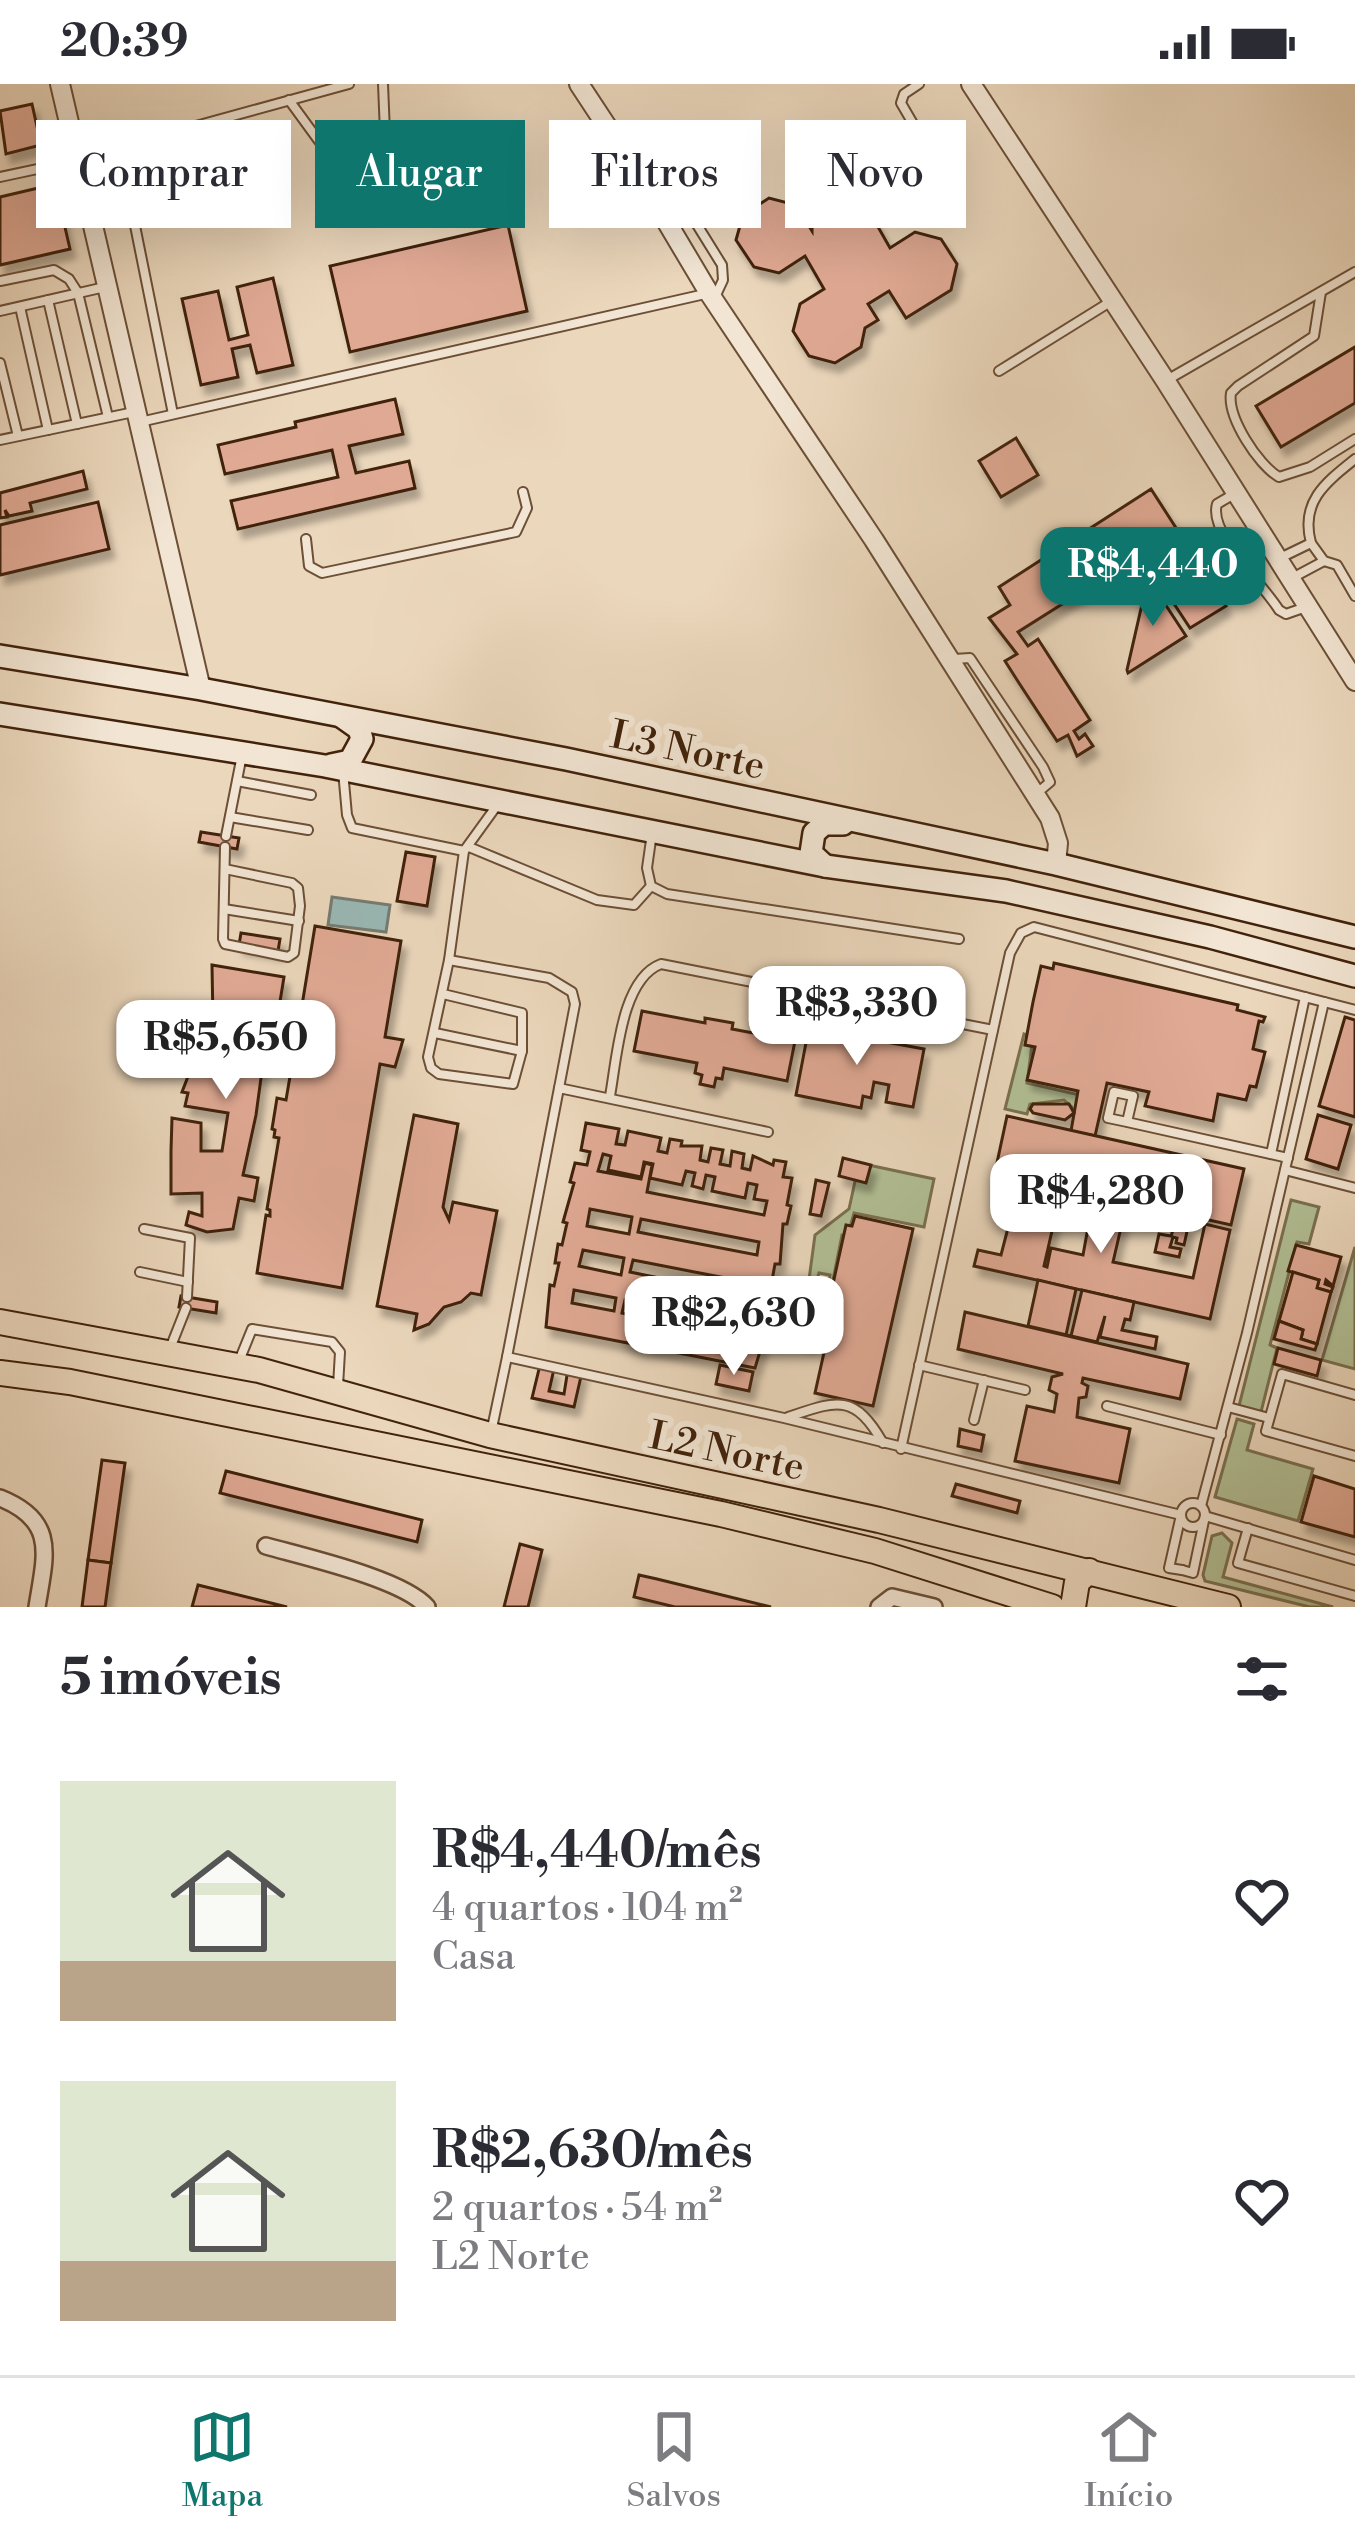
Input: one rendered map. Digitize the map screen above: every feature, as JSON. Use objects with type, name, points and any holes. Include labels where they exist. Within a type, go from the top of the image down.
[{"type":"main road","name":"L3 Norte","points":[[0,656],[566,759],[1056,864],[1355,937]]},
{"type":"main road","points":[[0,714],[334,768],[825,866],[1050,899],[1355,976]]},
{"type":"main road","points":[[334,768],[350,761],[360,748],[359,729],[340,716]]},
{"type":"main road","points":[[825,866],[811,853],[820,825],[873,826]]},
{"type":"main road","name":"L2 Norte","points":[[0,1322],[237,1367],[490,1435],[1089,1571],[1179,1582],[1228,1607]]},
{"type":"main road","points":[[70,1382],[87,1369],[90,1356],[90,1349],[77,1336]]},
{"type":"main road","points":[[123,1393],[114,1363],[132,1345]]},
{"type":"main road","name":"L2 Norte","points":[[0,1372],[70,1382],[721,1514],[874,1551],[1052,1607]]},
{"type":"main road","points":[[1073,1607],[1077,1582],[1089,1571]]},
{"type":"street","points":[[60,84],[68,120]]},
{"type":"street","points":[[579,84],[711,297],[1050,818],[1058,843],[1056,864]]},
{"type":"street","points":[[970,84],[1355,681]]},
{"type":"street","points":[[91,228],[201,689]]},
{"type":"street","points":[[0,1498],[24,1510],[40,1526],[45,1554],[37,1607]]},
{"type":"street","points":[[266,1546],[386,1584],[417,1597],[427,1607]]},
{"type":"street","points":[[880,1607],[892,1597],[934,1607]]},
{"type":"lane","points":[[218,120],[349,84]]},
{"type":"lane","points":[[289,100],[325,148],[351,156],[376,147],[385,134],[383,84]]},
{"type":"lane","points":[[911,120],[901,103],[904,94],[919,84]]},
{"type":"lane","points":[[0,176],[36,169]]},
{"type":"lane","points":[[135,228],[172,414]]},
{"type":"lane","points":[[0,280],[54,270],[69,279],[78,293],[108,417]]},
{"type":"lane","points":[[1165,380],[1355,272]]},
{"type":"lane","points":[[0,311],[106,287]]},
{"type":"lane","points":[[1322,292],[1313,336],[1238,386],[1231,393],[1230,408],[1262,461],[1279,477],[1310,467],[1355,439]]},
{"type":"lane","points":[[0,440],[108,417],[172,414],[711,297]]},
{"type":"lane","points":[[48,300],[77,424]]},
{"type":"lane","points":[[999,371],[1112,302]]},
{"type":"lane","points":[[20,307],[47,430]]},
{"type":"lane","points":[[0,363],[18,436]]},
{"type":"lane","points":[[1355,459],[1318,488],[1306,525],[1311,543],[1324,561],[1337,565],[1355,596]]},
{"type":"lane","points":[[306,538],[309,566],[322,573],[517,532],[527,508],[524,492]]},
{"type":"lane","points":[[1235,493],[1217,504],[1214,515],[1220,531],[1280,610],[1286,614],[1307,607]]},
{"type":"lane","points":[[1277,560],[1311,543]]},
{"type":"lane","points":[[1289,579],[1324,561]]},
{"type":"lane","points":[[225,869],[292,883],[300,895],[294,953],[282,958],[225,944],[224,909],[225,869],[226,841],[242,752]]},
{"type":"lane","points":[[334,768],[352,828],[466,849],[598,901],[634,904],[651,886]]},
{"type":"lane","points":[[237,781],[310,795]]},
{"type":"lane","points":[[443,994],[522,1013],[523,1051],[513,1084],[439,1074],[428,1057],[466,849],[500,802]]},
{"type":"lane","points":[[230,817],[308,830]]},
{"type":"lane","points":[[651,886],[647,868],[652,832]]},
{"type":"lane","points":[[651,886],[667,894],[959,939]]},
{"type":"lane","points":[[224,909],[299,921]]},
{"type":"lane","points":[[901,1449],[1010,953],[1021,933],[1034,927],[1355,1010]]},
{"type":"lane","points":[[449,960],[549,978],[572,992],[575,1004],[490,1435]]},
{"type":"lane","points":[[610,1096],[634,989],[646,970],[661,964],[993,1030]]},
{"type":"lane","points":[[1271,1154],[1305,998]]},
{"type":"lane","points":[[1324,1002],[1203,1512],[1193,1573],[1179,1582],[1169,1568],[1187,1505],[1203,1512],[1249,1528],[1355,1559]]},
{"type":"lane","points":[[435,1033],[523,1051]]},
{"type":"lane","points":[[560,1088],[768,1132]]},
{"type":"lane","points":[[1127,1122],[1288,1158]]},
{"type":"lane","points":[[1285,1170],[1355,1188]]},
{"type":"lane","points":[[144,1229],[190,1238],[187,1302],[168,1353]]},
{"type":"lane","points":[[140,1272],[188,1282]]},
{"type":"lane","points":[[237,1367],[252,1329],[332,1342],[340,1352],[338,1394]]},
{"type":"lane","points":[[507,1357],[784,1418],[1181,1515],[1191,1527],[1199,1525],[1203,1512]]},
{"type":"lane","points":[[920,1365],[1025,1390]]},
{"type":"lane","points":[[1355,1395],[1282,1374],[1266,1431],[1355,1456]]},
{"type":"lane","points":[[974,1420],[984,1380]]},
{"type":"lane","points":[[784,1418],[822,1402],[862,1412],[872,1420],[884,1444]]},
{"type":"lane","points":[[1107,1406],[1221,1435]]},
{"type":"lane","points":[[1228,1407],[1270,1418]]},
{"type":"lane","points":[[1249,1528],[1238,1563],[1355,1596]]},
{"type":"green space","points":[[1024,1034],[1033,1037],[1027,1083],[1080,1095],[1074,1118],[1064,1100],[1030,1104],[1027,1114],[1005,1109]]},
{"type":"green space","points":[[859,1163],[934,1179],[924,1227],[854,1213],[848,1235],[842,1235],[831,1290],[827,1289],[830,1275],[819,1273],[814,1289],[808,1287],[815,1235],[849,1209]]},
{"type":"green space","points":[[1291,1200],[1319,1207],[1309,1244],[1297,1242],[1270,1345],[1277,1348],[1261,1412],[1239,1406]]},
{"type":"green space","points":[[1355,1247],[1355,1369],[1322,1360]]},
{"type":"green space","points":[[1237,1419],[1254,1424],[1247,1450],[1313,1469],[1298,1521],[1215,1497]]},
{"type":"green space","points":[[1222,1533],[1232,1543],[1223,1577],[1333,1607],[1310,1607],[1205,1581],[1212,1536]]},
{"type":"water","points":[[332,897],[390,905],[386,932],[328,925]]},
{"type":"building","points":[[32,104],[36,146],[6,154],[0,111]]},
{"type":"building","points":[[36,188],[36,228],[65,228],[70,249],[0,265],[0,197]]},
{"type":"building","points":[[769,198],[785,202],[785,228],[879,228],[890,248],[915,232],[941,239],[957,264],[951,290],[906,318],[889,291],[868,304],[878,320],[865,328],[861,347],[835,363],[809,356],[793,331],[800,304],[824,289],[805,256],[779,273],[754,267],[736,240],[739,228],[761,228],[761,203]]},
{"type":"building","points":[[509,228],[527,311],[350,352],[330,266]]},
{"type":"building","points":[[273,278],[293,365],[257,373],[250,345],[232,349],[238,377],[201,385],[182,299],[218,291],[229,340],[248,335],[237,287]]},
{"type":"building","points":[[1355,347],[1355,403],[1281,447],[1256,406]]},
{"type":"building","points":[[395,399],[403,434],[349,446],[356,473],[409,461],[415,488],[238,529],[231,501],[338,477],[332,450],[225,474],[218,445]]},
{"type":"building","points":[[1016,438],[1038,475],[1001,497],[979,461]]},
{"type":"building","points":[[83,471],[87,489],[30,503],[32,511],[9,516],[5,510],[7,517],[0,518],[0,493]]},
{"type":"building","points":[[1151,489],[1178,531],[1018,632],[1028,646],[1038,639],[1090,720],[1074,731],[1079,739],[1085,734],[1093,746],[1077,756],[1068,735],[1057,741],[1019,683],[1005,661],[1017,654],[989,618],[1010,605],[999,587]]},
{"type":"building","points":[[98,502],[109,549],[0,575],[0,525]]},
{"type":"building","points":[[1193,555],[1226,606],[1190,628],[1157,578]]},
{"type":"building","points":[[1148,578],[1186,636],[1128,673],[1127,670]]},
{"type":"building","points":[[201,832],[239,838],[237,849],[199,842]]},
{"type":"building","points":[[406,852],[435,857],[427,906],[397,901]]},
{"type":"building","points":[[315,926],[401,941],[385,1037],[403,1040],[395,1067],[380,1064],[342,1288],[257,1273],[266,1215],[270,1216],[267,1209],[279,1138],[272,1129],[277,1098],[286,1100],[298,1048]]},
{"type":"building","points":[[241,933],[280,939],[278,951],[239,945]]},
{"type":"building","points":[[1054,963],[1238,1005],[1237,1010],[1265,1017],[1259,1021],[1253,1049],[1265,1052],[1256,1087],[1250,1086],[1246,1100],[1218,1094],[1213,1121],[1145,1106],[1149,1092],[1107,1083],[1095,1136],[1071,1131],[1078,1091],[1027,1080],[1035,1047],[1025,1045],[1041,966],[1053,969]]},
{"type":"building","points":[[212,965],[284,977],[277,1020],[269,1019],[243,1175],[258,1178],[254,1201],[239,1198],[233,1229],[207,1232],[186,1225],[189,1212],[202,1216],[202,1193],[171,1194],[171,1151],[172,1118],[201,1123],[201,1151],[222,1151],[228,1113],[185,1106],[188,1093],[182,1092],[192,1066],[235,1074],[243,1027],[213,1021]]},
{"type":"building","points":[[642,1011],[705,1023],[705,1018],[733,1023],[732,1029],[795,1041],[787,1081],[724,1068],[714,1087],[700,1084],[697,1063],[634,1051]]},
{"type":"building","points":[[1345,1017],[1355,1020],[1355,1117],[1319,1106]]},
{"type":"building","points":[[840,1022],[859,1027],[857,1034],[848,1035],[924,1049],[913,1107],[886,1102],[889,1085],[874,1082],[871,1098],[863,1096],[861,1108],[796,1095],[809,1027],[838,1033]]},
{"type":"building","points":[[1033,1104],[1069,1104],[1074,1113],[1065,1120],[1033,1113]]},
{"type":"building","points":[[414,1115],[458,1124],[443,1207],[449,1220],[453,1202],[497,1211],[481,1295],[471,1293],[444,1307],[429,1324],[414,1330],[417,1314],[377,1306]]},
{"type":"building","points":[[1318,1115],[1351,1125],[1338,1169],[1306,1159]]},
{"type":"building","points":[[1007,1116],[1244,1169],[1231,1225],[995,1172]]},
{"type":"building","points":[[586,1123],[619,1129],[616,1144],[625,1145],[628,1131],[661,1138],[658,1151],[667,1153],[670,1139],[682,1141],[681,1146],[702,1146],[700,1160],[708,1162],[711,1148],[723,1150],[720,1164],[730,1166],[732,1151],[744,1154],[742,1168],[750,1170],[753,1156],[773,1165],[774,1160],[786,1162],[783,1177],[792,1178],[787,1205],[791,1206],[787,1224],[783,1224],[780,1264],[775,1264],[771,1286],[775,1287],[755,1368],[546,1327],[550,1285],[554,1286],[558,1244],[562,1245],[574,1183],[570,1182],[575,1163],[587,1165],[590,1152],[581,1150]],"holes":[[[603,1154],[611,1156],[608,1170],[641,1177],[644,1162],[653,1164],[650,1178],[682,1185],[686,1171],[695,1173],[692,1186],[703,1189],[706,1175],[715,1177],[712,1191],[745,1198],[748,1183],[757,1185],[754,1199],[767,1201],[764,1215],[647,1192],[652,1165],[645,1163],[641,1179],[598,1171]],[[590,1209],[632,1217],[629,1234],[587,1226]],[[641,1219],[759,1242],[757,1255],[638,1232]],[[583,1250],[624,1258],[621,1275],[579,1266]],[[633,1260],[751,1283],[748,1296],[630,1272]],[[574,1290],[616,1298],[614,1311],[572,1303]],[[625,1300],[743,1324],[740,1337],[622,1313]]]},
{"type":"building","points":[[843,1158],[871,1165],[866,1183],[839,1176]]},
{"type":"building","points":[[1021,1178],[1062,1187],[1047,1267],[1051,1248],[1083,1255],[1094,1195],[1127,1202],[1113,1262],[1193,1278],[1205,1224],[1230,1230],[1210,1319],[974,1266],[978,1250],[1001,1255]]},
{"type":"building","points":[[816,1180],[829,1183],[821,1216],[810,1214]]},
{"type":"building","points":[[855,1216],[913,1229],[873,1406],[815,1393],[825,1348],[819,1347],[846,1225],[852,1226]]},
{"type":"building","points":[[1175,1224],[1188,1227],[1184,1245],[1173,1237],[1170,1247],[1181,1249],[1179,1257],[1155,1252],[1159,1234],[1171,1236]]},
{"type":"building","points":[[1296,1245],[1341,1257],[1333,1286],[1326,1280],[1333,1287],[1331,1292],[1317,1288],[1319,1280],[1288,1271]]},
{"type":"building","points":[[1293,1272],[1319,1280],[1317,1288],[1331,1292],[1317,1344],[1301,1339],[1303,1330],[1279,1321]]},
{"type":"building","points":[[1038,1280],[1076,1289],[1066,1335],[1028,1326]]},
{"type":"building","points":[[1082,1290],[1134,1302],[1122,1330],[1157,1337],[1155,1349],[1100,1337],[1105,1316],[1097,1342],[1071,1336]]},
{"type":"building","points":[[181,1296],[217,1302],[216,1313],[179,1307]]},
{"type":"building","points":[[807,1302],[819,1305],[810,1343],[798,1340]]},
{"type":"building","points":[[965,1312],[1188,1364],[1180,1399],[1083,1378],[1088,1386],[1086,1397],[1079,1398],[1077,1417],[1130,1429],[1119,1483],[1015,1461],[1027,1406],[1054,1412],[1057,1394],[1049,1390],[1052,1377],[1063,1374],[958,1349]]},
{"type":"building","points":[[1279,1321],[1303,1330],[1301,1339],[1317,1344],[1315,1350],[1274,1339]]},
{"type":"building","points":[[1278,1348],[1321,1360],[1317,1376],[1274,1364]]},
{"type":"building","points":[[540,1365],[554,1369],[549,1391],[564,1394],[568,1369],[582,1372],[574,1407],[532,1398]]},
{"type":"building","points":[[720,1365],[753,1372],[749,1391],[716,1384]]},
{"type":"building","points":[[960,1429],[984,1435],[981,1451],[958,1446]]},
{"type":"building","points":[[102,1460],[125,1463],[111,1563],[88,1560]]},
{"type":"building","points":[[226,1471],[422,1520],[417,1542],[220,1493]]},
{"type":"building","points":[[1314,1476],[1355,1489],[1355,1537],[1301,1522]]},
{"type":"building","points":[[956,1484],[1020,1501],[1017,1513],[952,1496]]},
{"type":"building","points":[[520,1544],[542,1550],[528,1607],[504,1607]]},
{"type":"building","points":[[88,1560],[111,1563],[105,1607],[82,1607]]},
{"type":"building","points":[[639,1575],[771,1607],[675,1607],[634,1597]]},
{"type":"building","points":[[198,1585],[287,1607],[192,1607]]}]
